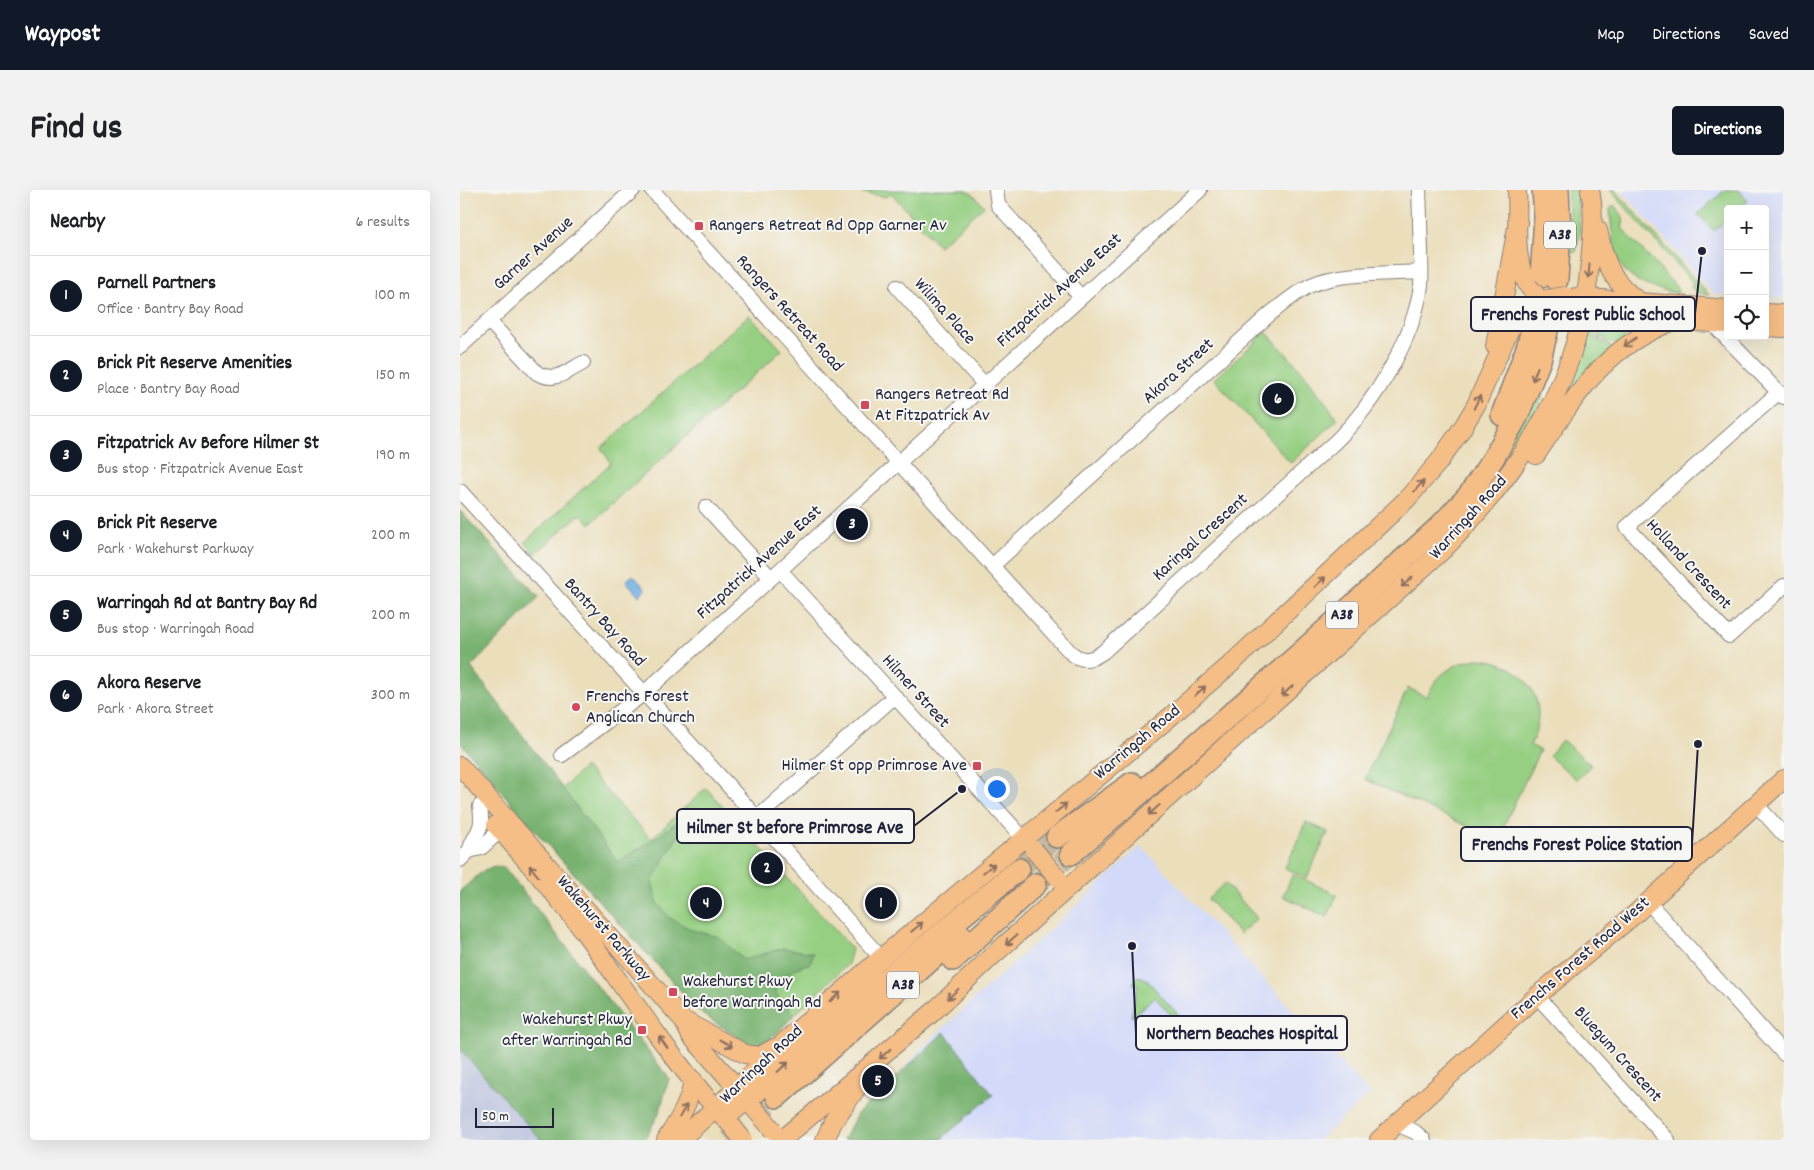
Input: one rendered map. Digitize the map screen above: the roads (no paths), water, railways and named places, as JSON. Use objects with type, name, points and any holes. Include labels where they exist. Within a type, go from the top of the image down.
[{"type":"highway","name":"Warringah Road","points":[[1543,190],[1545,216],[1545,302],[1540,360],[1517,417],[1469,495],[1439,527],[1297,656],[1063,846],[1132,782],[1220,709],[1426,523],[1459,487],[1484,450],[1504,411],[1545,302],[1560,232],[1558,190]]},
{"type":"highway","name":"Warringah Road","points":[[746,1098],[828,1026],[1028,876],[782,1101]]},
{"type":"main road","name":"A38","points":[[1489,376],[1518,222],[1517,190]]},
{"type":"main road","name":"Warringah Road","points":[[779,1137],[867,1068],[932,1013],[1063,883],[1444,549],[1491,498],[1532,441],[1564,377],[1585,306],[1593,209],[1590,190]]},
{"type":"main road","points":[[1593,209],[1603,252],[1613,277],[1623,289],[1640,302]]},
{"type":"main road","points":[[1518,222],[1518,258],[1524,279],[1545,302],[1585,306],[1674,321],[1720,323]]},
{"type":"main road","name":"Warringah Road","points":[[680,1140],[724,1118],[746,1098],[785,1041],[881,958],[1029,844],[1231,664],[1406,500],[1450,447],[1476,405],[1509,331],[1517,319],[1545,302]]},
{"type":"main road","points":[[1585,306],[1640,302],[1724,309]]},
{"type":"main road","points":[[1769,313],[1784,314]]},
{"type":"main road","points":[[1444,549],[1479,520],[1509,490],[1533,459],[1574,397],[1597,372],[1633,340],[1653,329],[1674,321]]},
{"type":"main road","points":[[1769,327],[1784,328]]},
{"type":"main road","name":"Wakehurst Parkway","points":[[460,766],[582,929],[667,1048],[744,1140]]},
{"type":"main road","name":"Frenchs Forest Road West","points":[[1379,1140],[1537,996],[1556,982],[1648,902],[1784,779]]},
{"type":"main road","name":"Wakehurst Parkway","points":[[460,783],[480,806],[505,826],[683,1020],[691,1036],[779,1137]]},
{"type":"main road","points":[[1029,844],[1063,883]]},
{"type":"main road","points":[[683,1020],[736,1049],[754,1056],[764,1055],[785,1041]]},
{"type":"main road","points":[[825,1140],[833,1122],[861,1082],[867,1068]]},
{"type":"main road","points":[[666,1140],[688,1103],[692,1093],[693,1080]]},
{"type":"street","name":"Garner Avenue","points":[[460,346],[632,190]]},
{"type":"street","name":"Rangers Retreat Road","points":[[652,190],[899,463]]},
{"type":"street","points":[[996,190],[998,205],[1081,297]]},
{"type":"street","name":"Fitzpatrick Avenue East","points":[[562,755],[643,694],[1200,190]]},
{"type":"street","name":"Karingal Crescent","points":[[899,463],[1075,657],[1086,660],[1097,656],[1358,419],[1384,379],[1402,345],[1419,296],[1421,272],[1419,190]]},
{"type":"street","name":"Akora Street","points":[[992,566],[1270,314],[1297,294],[1311,285],[1340,278],[1421,272]]},
{"type":"street","name":"Wilima Place","points":[[897,286],[984,384]]},
{"type":"street","points":[[489,321],[537,373],[545,377],[555,378],[583,363]]},
{"type":"street","points":[[1720,323],[1745,358],[1781,395]]},
{"type":"street","name":"Holland Crescent","points":[[1781,395],[1627,527],[1729,636],[1784,586]]},
{"type":"street","name":"Bantry Bay Road","points":[[460,491],[757,818],[881,958]]},
{"type":"street","name":"Hilmer Street","points":[[706,508],[775,574],[894,697],[1029,844]]},
{"type":"street","points":[[757,818],[894,697]]},
{"type":"street","points":[[1756,804],[1784,835]]},
{"type":"street","points":[[464,856],[481,827],[480,806]]},
{"type":"street","points":[[464,856],[481,848],[505,826]]},
{"type":"street","points":[[1648,902],[1784,1054]]},
{"type":"street","name":"Bluegum Crescent","points":[[1537,996],[1668,1140]]},
{"type":"street","points":[[1396,1124],[1415,1132],[1424,1140]]},
{"type":"water","points":[[633,575],[646,589],[639,596],[626,581]]},
{"type":"tunnel","points":[[1019,869],[1057,837]]},
{"type":"tunnel","points":[[1036,884],[1071,854]]},
{"type":"tunnel","points":[[728,1140],[777,1097]]},
{"type":"place","name":"Rangers Retreat Rd Opp Garner Av","points":[[699,226]]},
{"type":"place","name":"Frenchs Forest Public School","points":[[1702,251]]},
{"type":"place","name":"Akora Reserve","points":[[1278,399]]},
{"type":"place","name":"Rangers Retreat Rd At Fitzpatrick Av","points":[[865,405]]},
{"type":"place","name":"Fitzpatrick Av Before Hilmer St","points":[[852,524]]},
{"type":"place","name":"Frenchs Forest Anglican Church","points":[[576,707]]},
{"type":"place","name":"Frenchs Forest Police Station","points":[[1698,744]]},
{"type":"place","name":"Hilmer St opp Primrose Ave","points":[[977,766]]},
{"type":"place","name":"Hilmer St before Primrose Ave","points":[[962,789]]},
{"type":"place","name":"Brick Pit Reserve Amenities","points":[[767,868]]},
{"type":"place","name":"Brick Pit Reserve","points":[[706,903]]},
{"type":"place","name":"Parnell Partners","points":[[881,903]]},
{"type":"place","name":"Northern Beaches Hospital","points":[[1132,946]]},
{"type":"place","name":"Wakehurst Pkwy before Warringah Rd","points":[[673,992]]},
{"type":"place","name":"Wakehurst Pkwy after Warringah Rd","points":[[642,1030]]},
{"type":"place","name":"Warringah Rd at Bantry Bay Rd","points":[[878,1081]]}]
